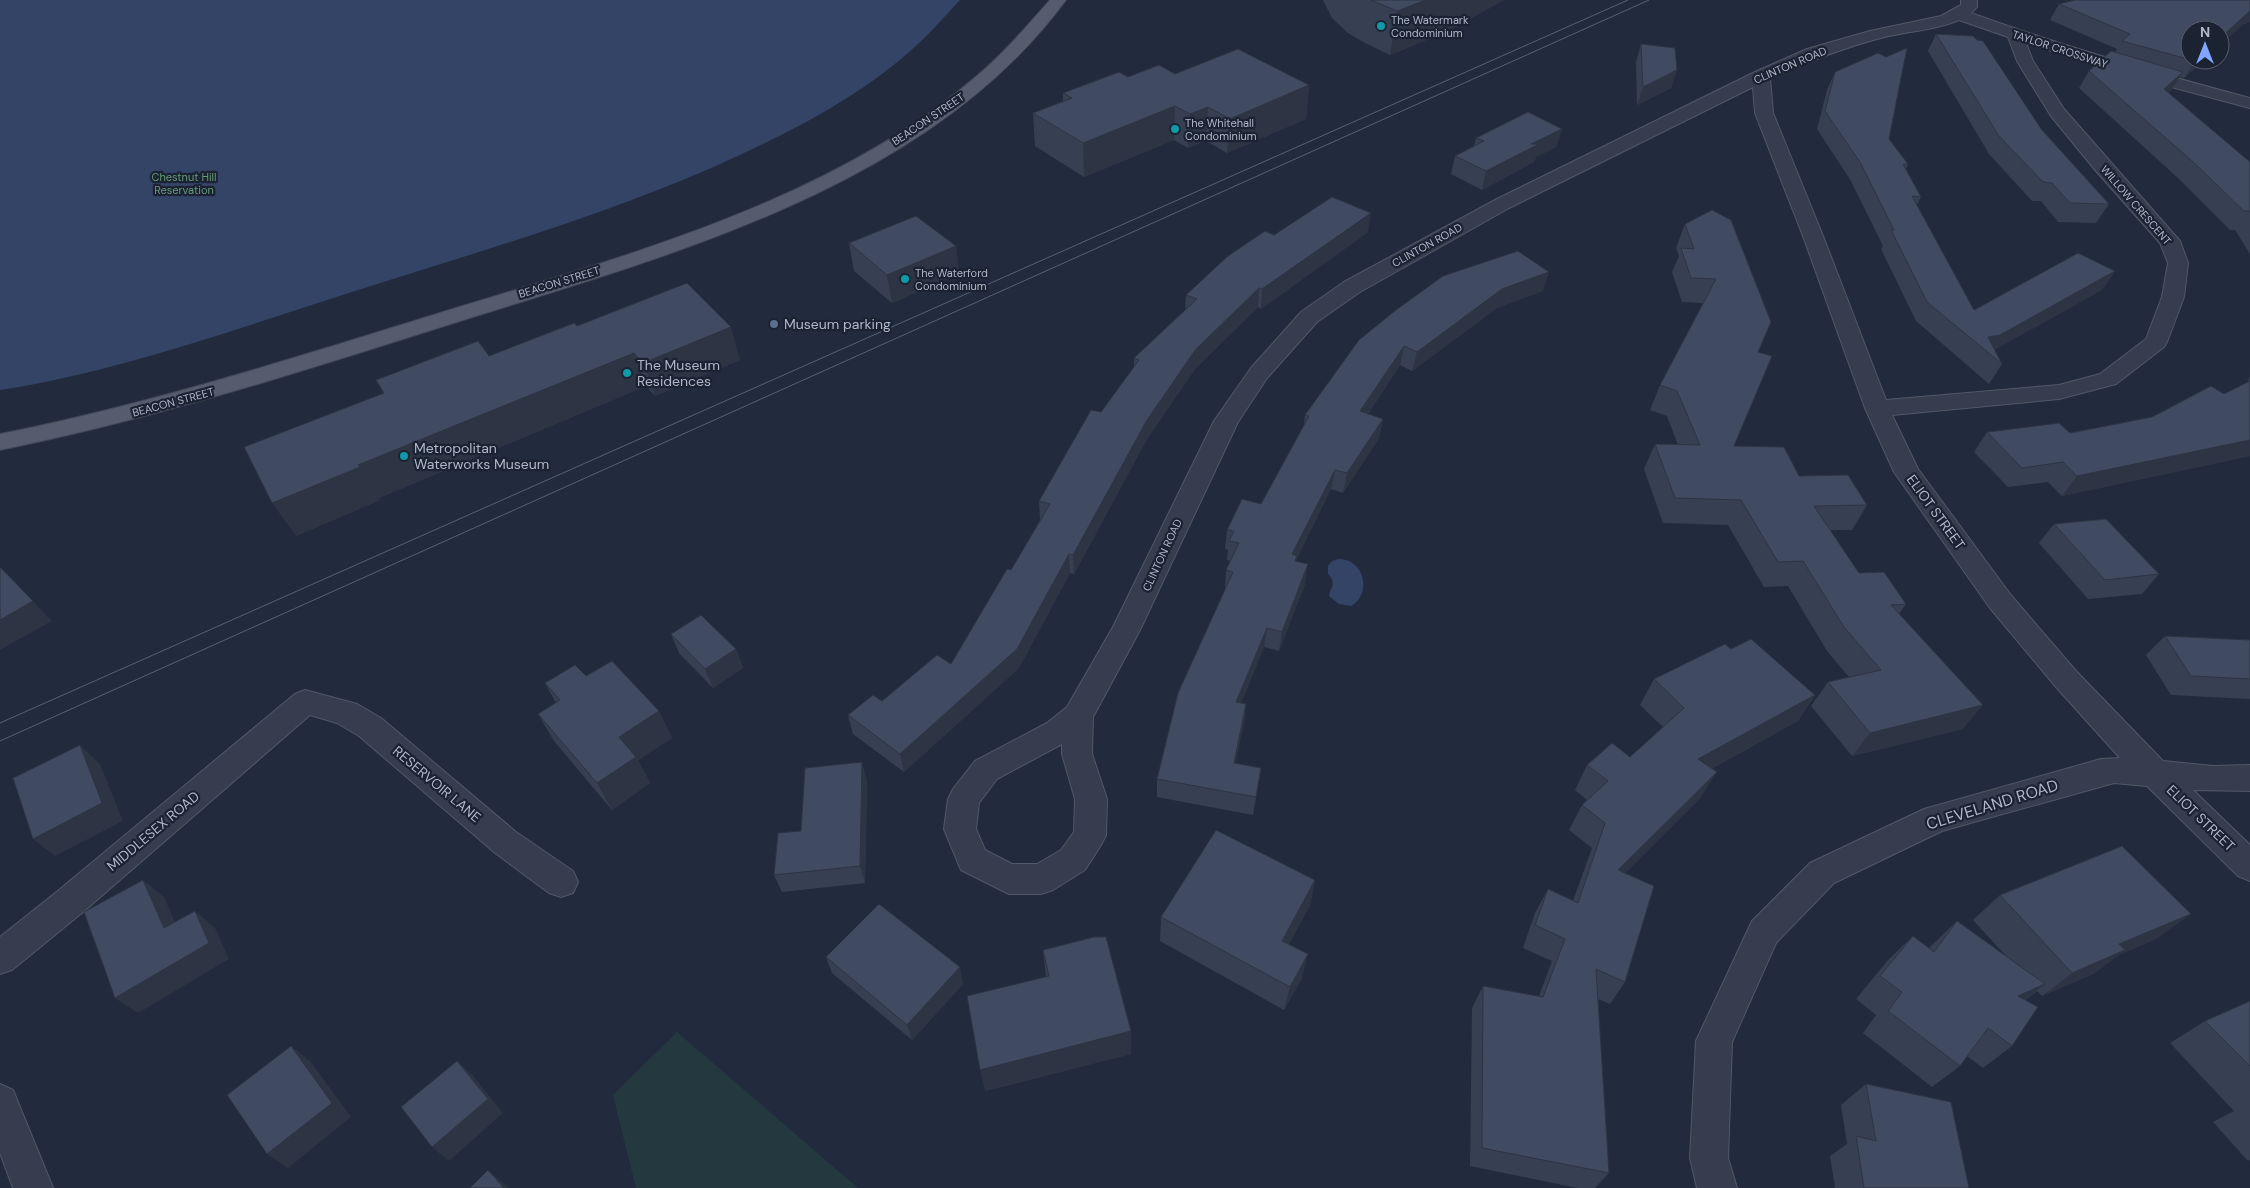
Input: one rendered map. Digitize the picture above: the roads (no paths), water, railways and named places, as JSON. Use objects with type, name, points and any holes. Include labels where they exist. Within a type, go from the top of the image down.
[{"type":"main road","name":"BEACON STREET","points":[[0,442],[82,425],[253,380],[625,261],[731,222],[843,171],[900,138],[943,110],[994,70],[1058,0]]},
{"type":"street","points":[[1959,14],[1969,7],[1969,0]]},
{"type":"street","name":"TAYLOR CROSSWAY","points":[[1959,14],[2016,36],[2140,74],[2250,103]]},
{"type":"street","name":"CLINTON ROAD","points":[[1078,716],[1077,754],[1091,799],[1090,835],[1073,860],[1041,879],[1009,879],[973,860],[960,829],[964,799],[986,770],[1058,732],[1078,716],[1126,630],[1226,421],[1259,373],[1309,317],[1352,287],[1502,204],[1762,76],[1813,53],[1876,34],[1945,20],[1959,14]]},
{"type":"street","name":"WILLOW CRESCENT","points":[[1877,408],[2059,392],[2108,379],[2156,342],[2170,306],[2178,263],[2170,241],[2102,166],[2057,112],[2025,61],[2016,36]]},
{"type":"street","name":"ELIOT STREET","points":[[1762,76],[1764,113],[1814,236],[1877,408],[1907,472],[2000,601],[2066,679],[2154,773],[2250,866]]},
{"type":"street","name":"RESERVOIR LANE","points":[[305,702],[346,713],[370,727],[505,842],[561,882]]},
{"type":"street","name":"MIDDLESEX ROAD","points":[[0,958],[71,901],[305,702]]},
{"type":"street","name":"CLEVELAND ROAD","points":[[1717,1188],[1709,1158],[1714,1041],[1764,932],[1822,873],[1935,819],[2101,772],[2114,770],[2213,779],[2250,778]]},
{"type":"street","points":[[0,1102],[33,1188]]},
{"type":"water","name":"Chestnut Hill Reservation","points":[[0,0],[960,0],[908,53],[870,83],[786,133],[695,175],[600,212],[224,334],[90,372],[0,390]]},
{"type":"water","points":[[1339,559],[1355,565],[1363,578],[1362,594],[1358,601],[1351,606],[1339,604],[1329,596],[1333,582],[1328,574],[1328,566],[1332,561]]},
{"type":"tram line","points":[[0,723],[1628,0]]},
{"type":"tram line","points":[[0,741],[1649,0]]},
{"type":"place","name":"The Watermark Condominium","points":[[1381,26]]},
{"type":"place","name":"The Whitehall Condominium","points":[[1175,129]]},
{"type":"place","name":"The Waterford Condominium","points":[[905,279]]},
{"type":"place","name":"Museum parking","points":[[774,324]]},
{"type":"place","name":"The Museum Residences","points":[[627,373]]},
{"type":"place","name":"Metropolitan Waterworks Museum","points":[[404,456]]}]
